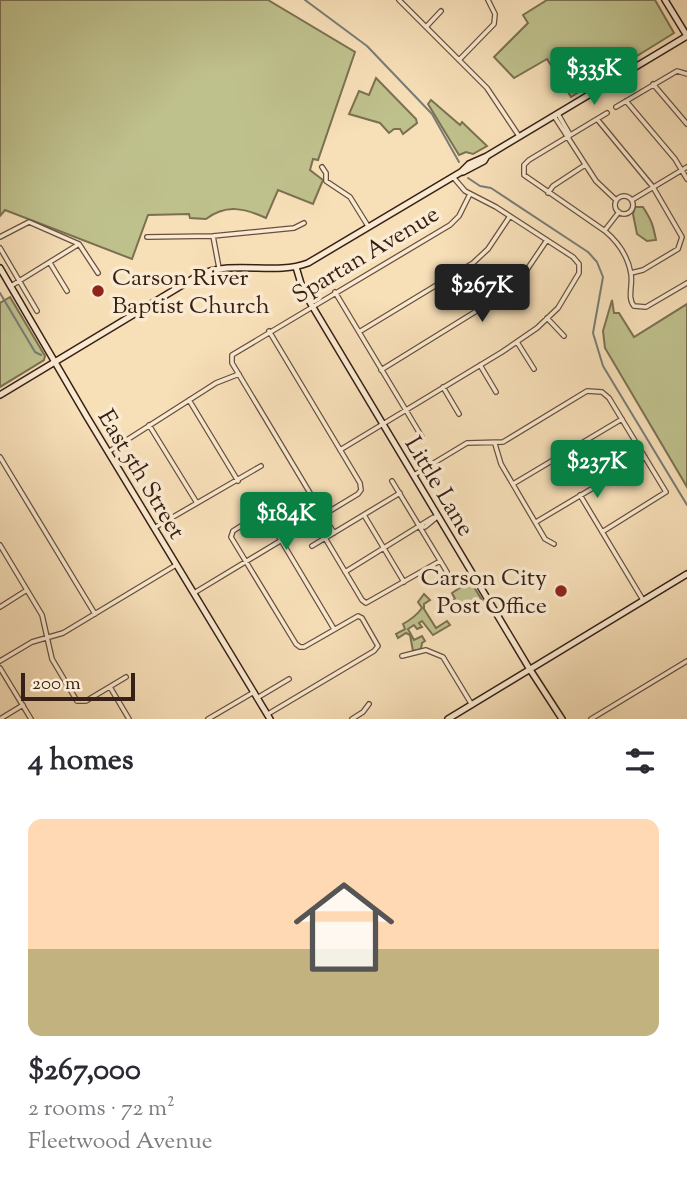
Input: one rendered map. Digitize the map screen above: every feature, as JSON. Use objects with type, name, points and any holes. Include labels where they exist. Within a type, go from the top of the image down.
[{"type":"main road","points":[[0,395],[195,277],[219,268],[296,267],[319,258],[461,172],[479,158],[487,156],[687,36],[665,0]]},
{"type":"main road","name":"Little Lane","points":[[296,267],[312,306],[562,719]]},
{"type":"main road","name":"East 5th Street","points":[[0,268],[269,717]]},
{"type":"main road","points":[[448,719],[687,574]]},
{"type":"street","points":[[399,0],[496,99],[519,136]]},
{"type":"street","points":[[459,60],[494,24],[495,14],[488,0]]},
{"type":"street","points":[[426,27],[441,11]]},
{"type":"street","points":[[617,107],[677,71],[687,74]]},
{"type":"street","points":[[653,84],[687,124]]},
{"type":"street","points":[[626,101],[687,179]]},
{"type":"street","points":[[607,113],[529,160],[523,170],[528,180],[605,231],[623,252],[631,273],[630,300],[634,306],[646,307],[687,283]]},
{"type":"street","points":[[556,115],[596,181],[616,200]]},
{"type":"street","points":[[597,119],[653,187],[681,234],[683,246],[643,270],[631,273]]},
{"type":"street","points":[[548,193],[553,186],[586,166]]},
{"type":"street","points":[[321,167],[326,173],[326,181],[349,197],[369,228]]},
{"type":"street","points":[[632,200],[687,167]]},
{"type":"street","points":[[340,450],[517,342],[547,318],[564,299],[580,271],[578,261],[510,216],[470,194],[460,187],[453,177]]},
{"type":"street","name":"Spartan Avenue","points":[[239,374],[232,361],[234,352],[450,225],[459,216],[470,194]]},
{"type":"street","points":[[616,200],[624,196],[632,200]]},
{"type":"street","points":[[616,200],[615,205],[619,212],[624,214],[630,212],[632,200]]},
{"type":"street","points":[[605,231],[619,212]]},
{"type":"street","points":[[359,332],[478,259],[510,216]]},
{"type":"street","points":[[0,237],[26,222],[79,244],[98,273]]},
{"type":"street","points":[[147,237],[213,236],[294,228],[304,223]]},
{"type":"street","points":[[213,236],[219,268]]},
{"type":"street","points":[[381,370],[504,294],[524,274],[547,240]]},
{"type":"street","points":[[11,286],[79,244]]},
{"type":"street","points":[[0,248],[37,310]]},
{"type":"street","points":[[50,263],[67,291]]},
{"type":"street","points":[[335,292],[422,437]]},
{"type":"street","points":[[547,318],[564,336]]},
{"type":"street","points":[[194,593],[361,491],[361,485],[270,331]]},
{"type":"street","points":[[517,342],[534,369]]},
{"type":"street","points":[[480,365],[496,392]]},
{"type":"street","points":[[108,452],[219,382],[239,374],[334,533]]},
{"type":"street","points":[[443,387],[459,414]]},
{"type":"street","points":[[414,475],[467,443],[503,442],[587,391],[594,390],[609,398],[666,492],[602,532]]},
{"type":"street","points":[[189,400],[238,481]]},
{"type":"street","points":[[513,484],[622,418]]},
{"type":"street","points":[[149,425],[197,503]]},
{"type":"street","points":[[495,444],[500,464],[545,539],[554,544]]},
{"type":"street","points":[[0,457],[95,614]]},
{"type":"street","points":[[536,522],[645,457]]},
{"type":"street","points":[[154,528],[261,466]]},
{"type":"street","points":[[392,481],[447,572]]},
{"type":"street","points":[[312,546],[400,493]]},
{"type":"street","points":[[580,495],[643,600]]},
{"type":"street","points":[[269,717],[378,646],[362,618],[358,617],[304,646],[296,644],[231,533],[264,514],[334,629]]},
{"type":"street","points":[[364,515],[404,582]]},
{"type":"street","points":[[345,572],[438,516]]},
{"type":"street","points":[[325,538],[365,603],[370,603],[440,561]]},
{"type":"street","points":[[0,545],[42,615],[52,659],[76,700],[80,702],[126,677]]},
{"type":"street","points":[[0,661],[32,642],[63,633],[177,565]]},
{"type":"street","points":[[0,607],[27,590]]},
{"type":"street","points":[[402,656],[426,650],[443,657],[472,705]]},
{"type":"street","points":[[591,719],[687,661]]},
{"type":"street","points":[[0,668],[31,719]]},
{"type":"street","points":[[208,719],[289,679]]},
{"type":"street","points":[[110,687],[129,719]]},
{"type":"street","points":[[352,719],[369,704]]},
{"type":"street","points":[[0,719],[23,705]]},
{"type":"green space","points":[[0,0],[268,0],[355,52],[318,160],[313,159],[310,170],[323,180],[313,204],[278,190],[266,218],[235,209],[221,211],[206,219],[190,218],[189,214],[148,215],[132,259],[5,210],[0,216]]},
{"type":"green space","points":[[547,0],[655,0],[674,33],[571,97],[547,59],[514,78],[494,57],[528,23],[523,15]]},
{"type":"green space","points":[[376,78],[416,119],[417,123],[403,134],[400,129],[389,133],[380,123],[349,114],[359,91],[369,95]]},
{"type":"green space","points":[[431,100],[460,125],[462,122],[487,146],[473,154],[466,152],[459,155],[428,104]]},
{"type":"green space","points":[[635,207],[643,207],[652,223],[656,240],[647,241],[637,234],[633,214]]},
{"type":"green space","points":[[10,297],[45,356],[44,360],[0,387],[0,303]]},
{"type":"green space","points":[[612,300],[614,313],[619,313],[634,337],[687,304],[687,487],[605,348],[603,331]]},
{"type":"green space","points":[[470,581],[484,603],[471,610],[463,611],[457,602],[449,608],[447,604],[455,599],[452,593]]},
{"type":"green space","points":[[424,594],[430,600],[424,604],[424,609],[436,628],[447,621],[450,625],[433,635],[422,621],[419,623],[422,627],[417,629],[414,625],[408,629],[414,640],[422,636],[425,641],[421,649],[413,651],[410,635],[406,633],[398,638],[396,634],[405,629],[403,624],[422,608],[418,602]]},
{"type":"waterway","points":[[305,0],[367,46],[432,114],[459,162]]},
{"type":"waterway","points":[[468,178],[480,186],[491,188],[588,252],[597,262],[603,277],[593,333],[603,366],[687,505]]},
{"type":"waterway","points":[[0,293],[35,352],[41,355]]},
{"type":"place","name":"Carson River Baptist Church","points":[[98,291]]},
{"type":"place","name":"Carson City Post Office","points":[[561,591]]}]
